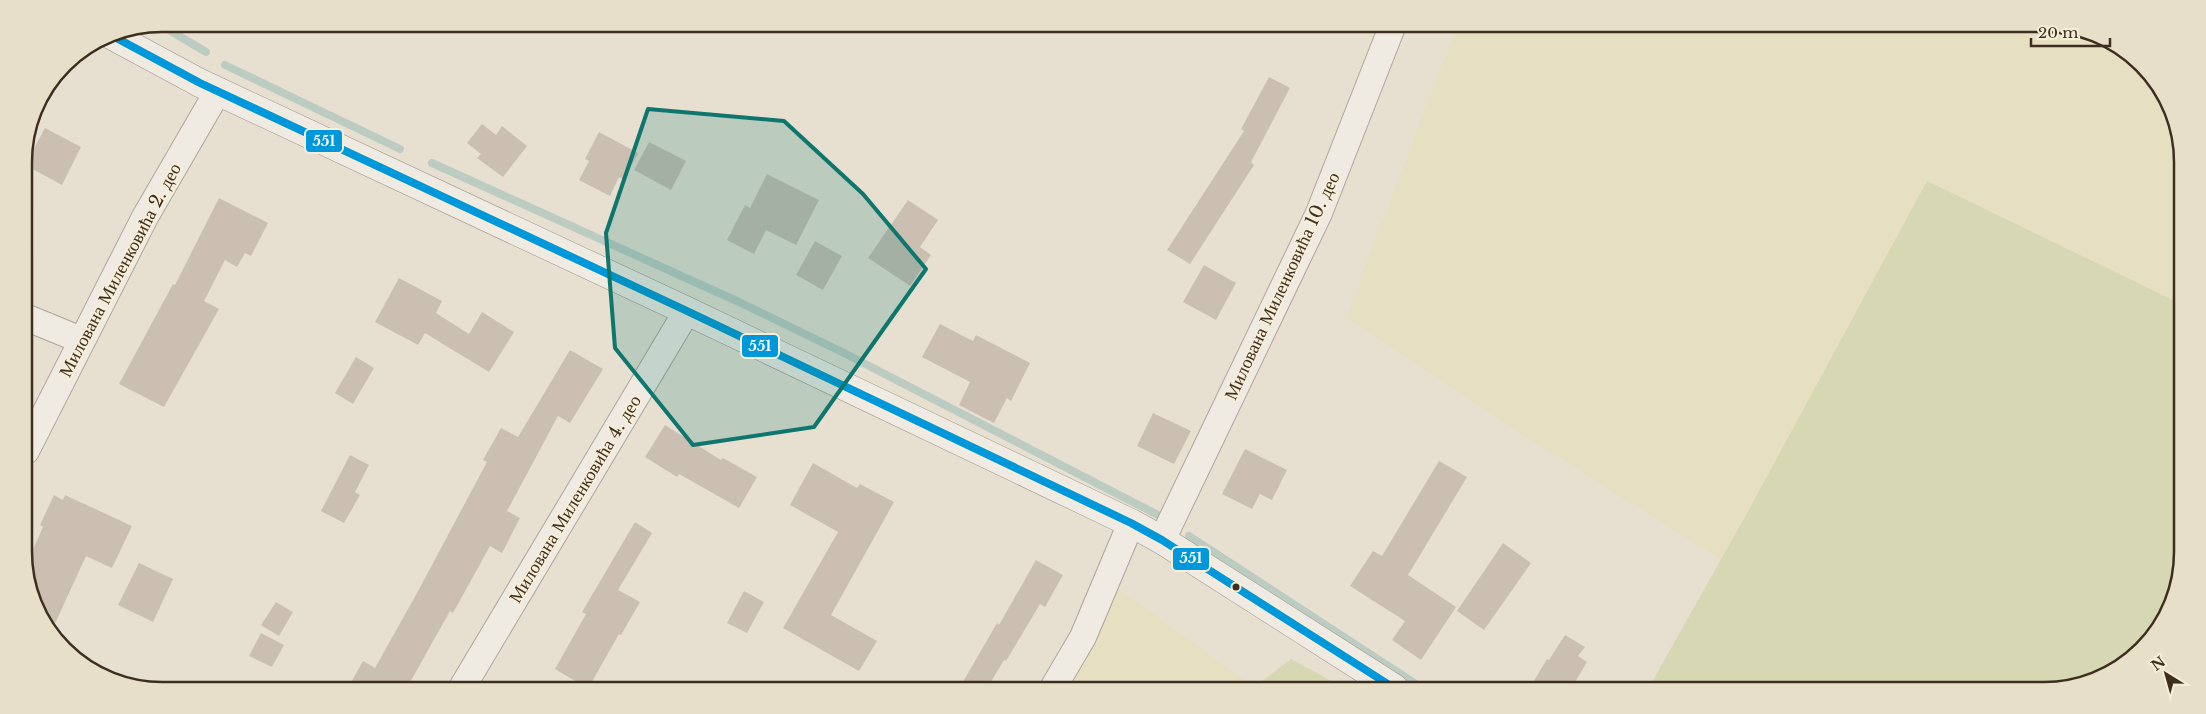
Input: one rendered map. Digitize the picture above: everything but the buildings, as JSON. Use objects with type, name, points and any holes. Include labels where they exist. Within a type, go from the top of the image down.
[{"type":"street","name":"Милована Миленковића 10. део","points":[[1162,540],[1319,213],[1390,33]]},
{"type":"street","points":[[121,40],[218,92],[687,311],[1132,523],[1162,540],[1384,681]]},
{"type":"street","name":"Милована Миленковића 2. део","points":[[33,437],[145,218],[218,92]]},
{"type":"street","name":"Милована Миленковића 4. део","points":[[465,682],[687,311]]},
{"type":"street","points":[[33,320],[81,340]]},
{"type":"street","points":[[1058,682],[1083,637],[1132,523]]},
{"type":"highlighted area","points":[[648,109],[784,121],[863,194],[926,269],[814,427],[693,445],[615,348],[606,233]]},
{"type":"shaded area","points":[[1454,33],[2061,34],[2093,42],[2116,54],[2129,65],[2152,90],[2167,121],[2171,137],[2174,162],[2174,301],[1927,182],[1721,560],[1510,427],[1346,317]]},
{"type":"shaded area","points":[[1118,588],[1246,681],[1066,682]]},
{"type":"green space","points":[[1927,181],[2174,301],[2174,552],[2172,569],[2164,601],[2152,624],[2123,655],[2109,664],[2077,677],[2052,681],[1652,681],[1746,515]]},
{"type":"green space","points":[[1291,659],[1332,681],[1262,681]]},
{"type":"waterway","points":[[174,33],[206,52]]},
{"type":"waterway","points":[[225,65],[400,149]]},
{"type":"waterway","points":[[432,163],[739,302],[842,352],[1158,515]]},
{"type":"waterway","points":[[1189,536],[1412,681]]},
{"type":"transit line","name":"551","points":[[120,40],[200,83],[687,311],[1131,523],[1162,540],[1384,681]]}]
